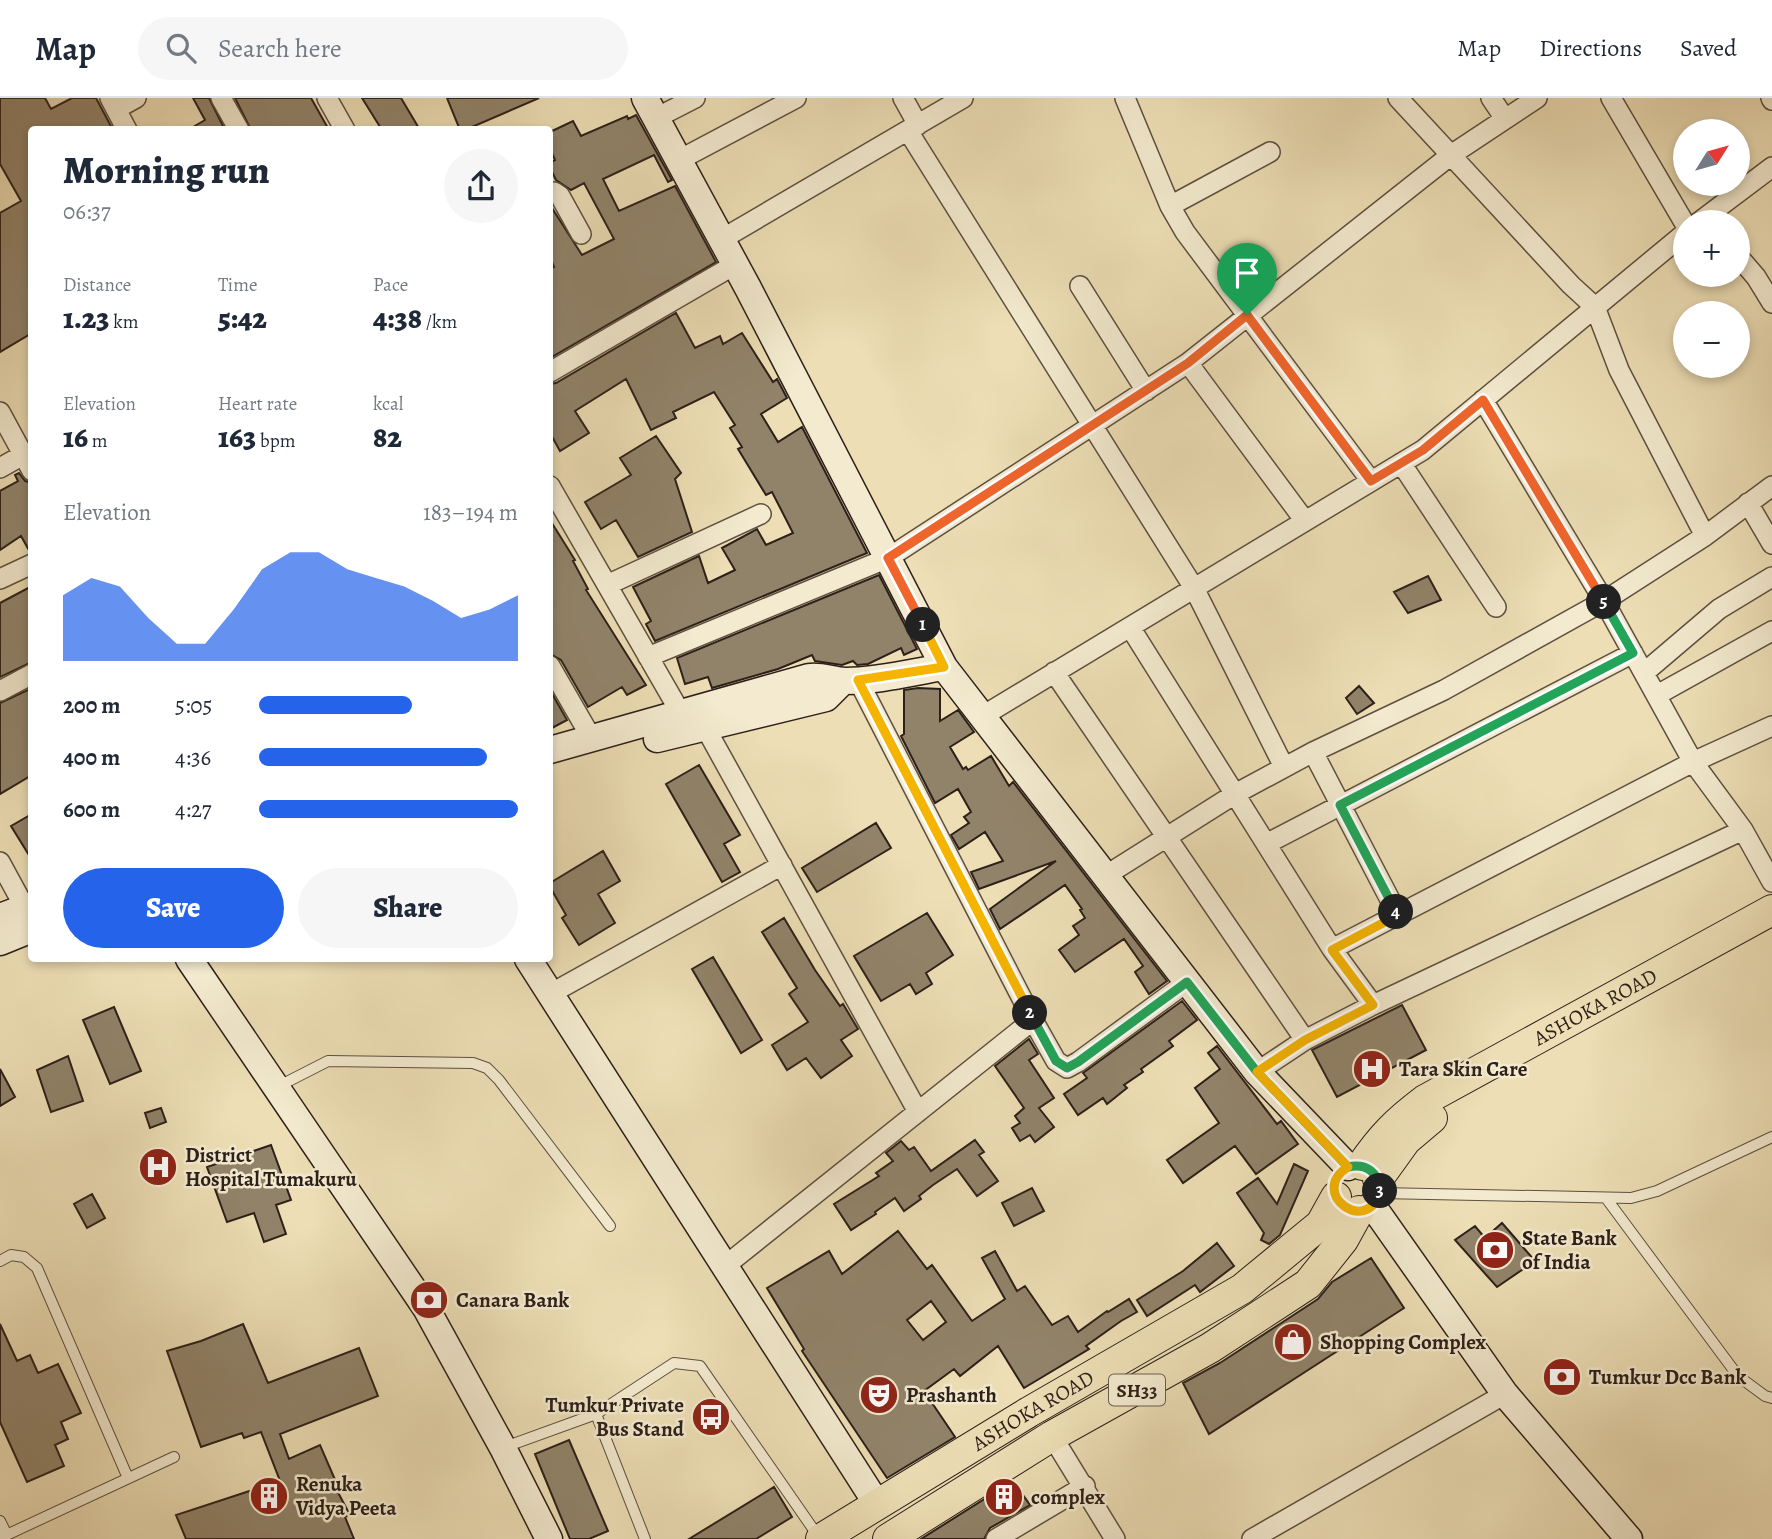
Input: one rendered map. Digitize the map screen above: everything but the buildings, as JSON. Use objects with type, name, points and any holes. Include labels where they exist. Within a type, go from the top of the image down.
[{"type":"main road","points":[[651,108],[736,264],[944,667],[1257,1072],[1362,1188],[1505,1394],[1629,1539]]},
{"type":"main road","points":[[553,765],[692,724],[809,677],[850,681],[944,667]]},
{"type":"main road","points":[[553,749],[592,739],[692,724]]},
{"type":"main road","name":"ASHOKA ROAD","points":[[893,1538],[1052,1436],[1179,1366],[1264,1315],[1308,1284],[1343,1240],[1380,1138],[1424,1100],[1772,911]]},
{"type":"main road","points":[[0,917],[28,914]]},
{"type":"main road","points":[[0,942],[28,915]]},
{"type":"main road","name":"ASHOKA ROAD","points":[[821,1539],[1029,1412],[1242,1289],[1362,1188],[1406,1140],[1440,1112],[1555,1044],[1772,929]]},
{"type":"main road","points":[[192,962],[426,1308],[503,1448],[549,1539]]},
{"type":"main road","points":[[530,962],[877,1504]]},
{"type":"street","points":[[126,126],[113,104],[136,98]]},
{"type":"street","points":[[221,98],[237,126]]},
{"type":"street","points":[[327,98],[343,126]]},
{"type":"street","points":[[651,108],[695,98]]},
{"type":"street","points":[[679,160],[796,98]]},
{"type":"street","points":[[903,98],[913,128],[1091,426],[1194,588],[1284,767]]},
{"type":"street","points":[[722,239],[963,98]]},
{"type":"street","points":[[1125,98],[1170,206],[1185,232],[1371,481]]},
{"type":"street","points":[[1398,98],[1571,285],[1595,307],[1619,370],[1705,536]]},
{"type":"street","points":[[1491,98],[1505,119]]},
{"type":"street","points":[[648,657],[888,558],[1188,363],[1451,155],[1537,98]]},
{"type":"street","points":[[1611,98],[1690,210]]},
{"type":"street","points":[[1170,206],[1270,152]]},
{"type":"street","points":[[1715,210],[1772,167]]},
{"type":"street","points":[[553,192],[560,197],[582,234]]},
{"type":"street","points":[[981,717],[1423,450],[1673,243]]},
{"type":"street","points":[[553,370],[736,264]]},
{"type":"street","points":[[1750,270],[1772,303]]},
{"type":"street","points":[[1080,286],[1146,391]]},
{"type":"street","points":[[1188,363],[1305,521]]},
{"type":"street","points":[[1483,400],[1604,601],[1693,762],[1743,830],[1772,882]]},
{"type":"street","points":[[0,412],[27,463],[0,468]]},
{"type":"street","points":[[1401,463],[1496,607]]},
{"type":"street","points":[[1105,876],[1235,794],[1313,752],[1444,690],[1604,601],[1705,536],[1772,486]]},
{"type":"street","points":[[553,491],[648,657],[782,865],[918,1112]]},
{"type":"street","points":[[1748,503],[1772,544]]},
{"type":"street","points":[[607,585],[761,514]]},
{"type":"street","points":[[0,579],[28,566]]},
{"type":"street","points":[[1644,672],[1719,609],[1772,577]]},
{"type":"street","points":[[1130,626],[1332,950],[1373,1005]]},
{"type":"street","points":[[1657,695],[1772,631]]},
{"type":"street","points":[[1266,844],[1633,653]]},
{"type":"street","points":[[553,671],[592,739]]},
{"type":"street","points":[[1054,672],[1305,1040]]},
{"type":"street","points":[[0,691],[28,676]]},
{"type":"street","points":[[850,681],[1056,1061],[1067,1068],[1078,1062],[1187,982]]},
{"type":"street","points":[[1332,950],[1693,762],[1772,726]]},
{"type":"street","points":[[1313,752],[1398,915]]},
{"type":"street","points":[[1257,1072],[1305,1040],[1373,1005],[1743,830]]},
{"type":"street","points":[[0,862],[28,912]]},
{"type":"street","points":[[550,993],[782,865]]},
{"type":"street","points":[[724,1266],[1033,1020]]},
{"type":"street","points":[[1252,1539],[1505,1394]]},
{"type":"street","points":[[1052,1436],[1115,1539]]},
{"type":"street","points":[[996,1539],[1085,1486]]},
{"type":"lane","points":[[276,1087],[328,1060],[473,1063],[487,1068],[610,1226]]},
{"type":"lane","points":[[1362,1188],[1631,1198],[1657,1191],[1772,1138]]},
{"type":"lane","points":[[1606,1198],[1738,1376],[1765,1396],[1772,1398]]},
{"type":"lane","points":[[0,1261],[11,1255],[23,1257],[37,1268],[128,1478]]},
{"type":"lane","points":[[503,1448],[596,1414],[674,1363],[700,1366],[821,1539]]},
{"type":"lane","points":[[596,1414],[645,1539]]},
{"type":"lane","points":[[0,1521],[3,1536],[174,1457]]},
{"type":"place","name":"Tara Skin Care","points":[[1372,1069]]},
{"type":"place","name":"District Hospital Tumakuru","points":[[158,1167]]},
{"type":"place","name":"State Bank of India","points":[[1495,1250]]},
{"type":"place","name":"Canara Bank","points":[[429,1300]]},
{"type":"place","name":"Shopping Complex","points":[[1293,1342]]},
{"type":"place","name":"Tumkur Dcc Bank","points":[[1562,1377]]},
{"type":"place","name":"Prashanth","points":[[879,1395]]},
{"type":"place","name":"Tumkur Private Bus Stand","points":[[711,1417]]},
{"type":"place","name":"Renuka Vidya Peeta","points":[[269,1496]]},
{"type":"place","name":"complex","points":[[1004,1497]]},
{"type":"route","points":[[1247,315],[1188,363],[888,558],[944,667],[858,680],[1056,1061],[1067,1068],[1078,1062],[1187,982],[1257,1072],[1348,1167],[1362,1166],[1374,1173],[1378,1179],[1380,1193],[1372,1205],[1359,1211],[1343,1206],[1334,1190],[1337,1176],[1348,1167],[1302,1119],[1257,1072],[1305,1040],[1373,1005],[1332,950],[1398,915],[1340,805],[1633,653],[1483,400],[1423,450],[1371,481],[1247,315]]}]
